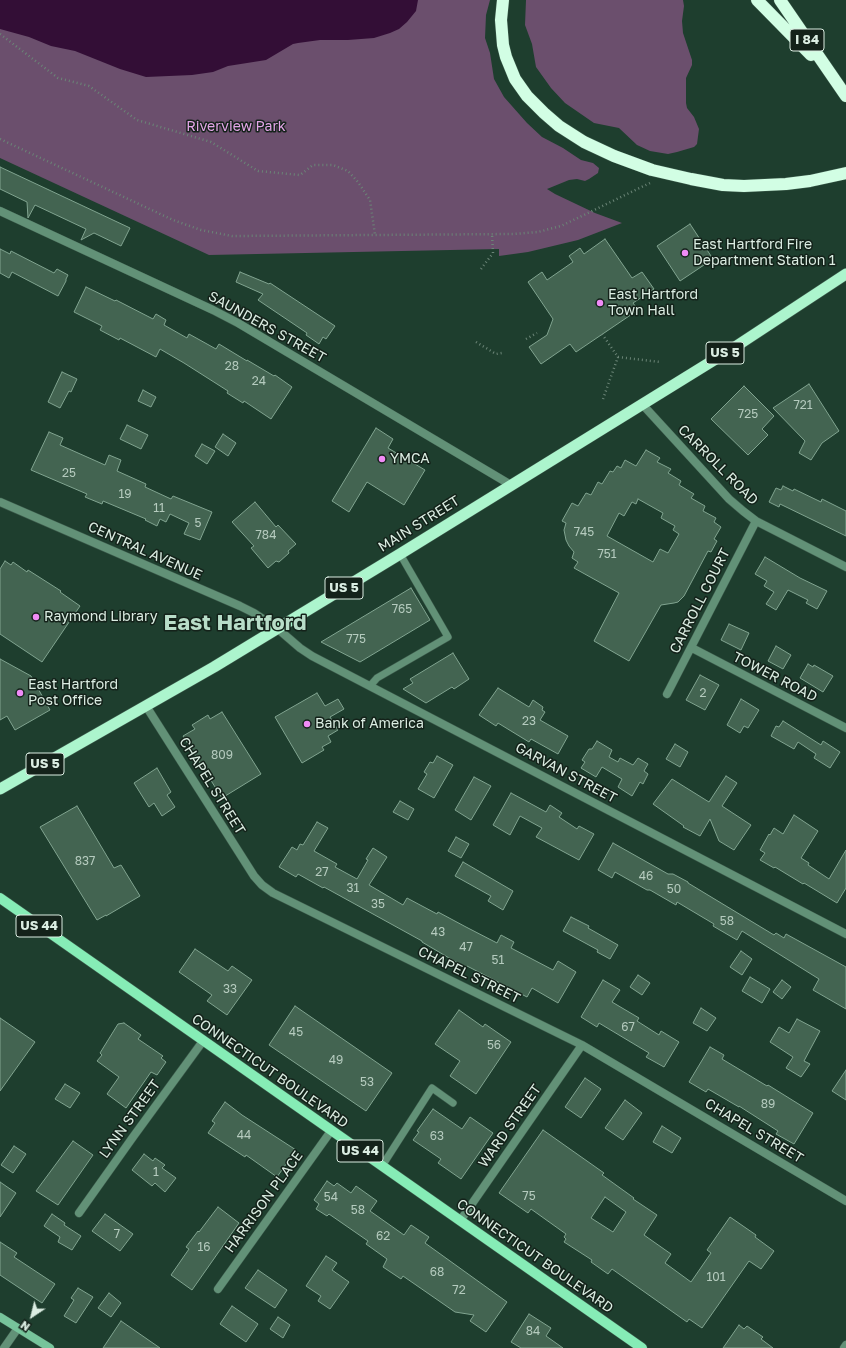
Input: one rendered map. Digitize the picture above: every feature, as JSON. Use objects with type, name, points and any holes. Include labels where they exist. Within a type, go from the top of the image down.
[{"type":"highway","points":[[503,0],[501,20],[503,44],[506,57],[515,79],[527,96],[540,110],[559,126],[584,142],[614,156],[652,170],[684,178],[723,185],[744,186],[786,184],[810,181],[846,173]]},
{"type":"highway","points":[[757,0],[835,80]]},
{"type":"highway","name":"I 84","points":[[780,0],[846,96]]},
{"type":"highway","name":"MAIN STREET","points":[[0,789],[278,629],[754,335],[846,274]]},
{"type":"main road","name":"CONNECTICUT BOULEVARD","points":[[0,898],[642,1348]]},
{"type":"main road","points":[[0,1317],[50,1348]]},
{"type":"street","name":"SAUNDERS STREET","points":[[0,211],[238,323],[511,485]]},
{"type":"street","name":"CARROLL ROAD","points":[[642,404],[729,499],[756,521],[846,567]]},
{"type":"street","name":"CENTRAL AVENUE","points":[[0,502],[240,606],[254,613],[278,629]]},
{"type":"street","name":"CARROLL COURT","points":[[667,694],[756,521]]},
{"type":"street","name":"GARVAN STREET","points":[[278,629],[312,656],[846,934]]},
{"type":"street","name":"TOWER ROAD","points":[[692,648],[846,728]]},
{"type":"street","name":"CHAPEL STREET","points":[[146,706],[254,876],[262,885],[273,892],[582,1045],[846,1201]]},
{"type":"street","name":"LYNN STREET","points":[[79,1213],[203,1041]]},
{"type":"street","name":"WARD STREET","points":[[460,1221],[582,1045]]},
{"type":"street","name":"HARRISON PLACE","points":[[218,1289],[331,1131]]},
{"type":"street","points":[[4,1348],[18,1328]]},
{"type":"lane","points":[[370,686],[377,678],[448,637],[400,554]]},
{"type":"lane","points":[[382,1166],[432,1088],[453,1103]]},
{"type":"path","points":[[0,34],[58,78],[89,86],[137,120],[211,142],[258,171],[300,175],[313,165],[333,165],[348,171],[358,182],[370,200],[375,235]]},
{"type":"path","points":[[0,139],[165,216],[209,232],[237,236],[530,233],[556,228],[651,183]]},
{"type":"path","points":[[481,269],[493,253],[492,234]]},
{"type":"path","points":[[526,339],[537,333]]},
{"type":"path","points":[[602,334],[618,357],[660,362]]},
{"type":"path","points":[[476,342],[494,353],[498,354],[502,352]]},
{"type":"path","points":[[603,398],[618,357]]},
{"type":"green space","name":"Riverview Park","points":[[0,0],[490,0],[486,15],[485,38],[490,53],[494,79],[504,97],[527,123],[542,137],[581,160],[593,163],[599,168],[598,173],[585,181],[577,179],[569,180],[547,189],[595,213],[622,223],[578,240],[528,252],[499,256],[499,249],[209,255],[0,158]]},
{"type":"green space","points":[[526,0],[683,0],[683,33],[692,60],[692,65],[686,78],[686,103],[687,108],[694,117],[699,129],[697,144],[694,147],[668,154],[650,151],[637,145],[619,128],[594,123],[565,103],[551,88],[536,67],[532,44],[525,25]]},
{"type":"shaded area","points":[[0,0],[418,0],[416,11],[399,29],[374,38],[320,40],[298,43],[293,44],[266,60],[228,66],[213,72],[192,75],[146,77],[120,69],[75,51],[51,46],[29,37],[0,29]]},
{"type":"building","points":[[0,167],[130,228],[121,246],[94,233],[81,240],[86,229],[35,205],[28,218],[27,202],[0,189]]},
{"type":"building","name":"East Hartford Fire Department Station 1","points":[[690,224],[713,259],[680,281],[657,246]]},
{"type":"building","name":"East Hartford Town Hall","points":[[605,239],[632,278],[642,272],[654,289],[633,303],[638,310],[576,352],[570,344],[541,364],[529,347],[547,335],[553,319],[528,282],[542,272],[547,280],[573,262],[569,256],[580,248],[584,254]]},
{"type":"building","points":[[0,249],[10,254],[11,251],[54,273],[57,269],[68,275],[58,296],[12,272],[9,278],[0,273]]},
{"type":"building","points":[[240,272],[269,284],[270,283],[335,326],[326,339],[323,337],[319,344],[306,335],[307,333],[258,300],[263,294],[236,282]]},
{"type":"building","points":[[86,287],[153,319],[156,314],[166,320],[164,325],[187,338],[189,334],[216,349],[219,344],[274,376],[275,375],[292,387],[271,419],[244,401],[243,403],[227,393],[228,391],[160,349],[156,357],[120,338],[119,340],[100,330],[102,326],[74,312]]},
{"type":"building","points":[[62,372],[77,379],[71,392],[69,391],[60,408],[48,402]]},
{"type":"building","points":[[809,384],[839,431],[822,443],[811,460],[799,453],[805,441],[773,408]]},
{"type":"building","points":[[744,386],[774,416],[762,429],[768,435],[748,455],[711,419]]},
{"type":"building","points":[[143,390],[156,397],[151,407],[138,401]]},
{"type":"building","points":[[127,425],[148,435],[141,449],[120,439]]},
{"type":"building","name":"YMCA","points":[[376,428],[393,439],[388,448],[425,470],[404,505],[367,482],[349,512],[332,501]]},
{"type":"building","points":[[49,432],[63,438],[60,445],[105,465],[109,455],[121,460],[117,471],[146,484],[145,487],[171,499],[173,496],[212,512],[200,540],[184,534],[189,523],[170,514],[166,522],[160,519],[157,526],[145,520],[146,519],[103,501],[102,504],[85,497],[87,494],[31,470]]},
{"type":"building","points":[[223,434],[236,443],[228,456],[215,447]]},
{"type":"building","points":[[202,444],[215,451],[207,464],[195,456]]},
{"type":"building","points":[[646,450],[660,458],[657,462],[671,469],[668,473],[681,481],[679,485],[694,494],[691,498],[705,506],[703,511],[716,518],[714,522],[721,527],[714,539],[717,541],[711,552],[708,551],[684,596],[678,602],[661,605],[629,661],[594,641],[619,593],[574,568],[578,562],[572,558],[574,552],[566,540],[564,530],[566,523],[562,521],[572,503],[578,506],[586,493],[591,495],[598,482],[602,484],[610,471],[613,472],[617,466],[621,468],[625,460],[636,466]],"holes":[[[638,499],[663,513],[661,518],[675,526],[673,530],[679,534],[668,553],[660,549],[653,562],[607,536],[619,513],[624,516],[632,502],[636,504]]]},
{"type":"building","points":[[783,486],[793,491],[794,489],[821,502],[822,499],[846,511],[846,536],[780,504],[779,507],[769,502],[776,488],[781,490]]},
{"type":"building","points":[[255,502],[276,527],[278,525],[296,544],[279,562],[276,561],[268,568],[251,548],[254,546],[232,522]]},
{"type":"building","points":[[765,557],[800,578],[827,591],[817,609],[806,603],[808,600],[788,590],[776,610],[766,604],[774,592],[764,586],[767,581],[755,574]]},
{"type":"building","name":"Raymond Library","points":[[5,561],[11,565],[13,562],[27,572],[28,570],[61,591],[60,592],[80,606],[42,662],[0,634],[0,569]]},
{"type":"building","points":[[411,588],[430,620],[360,662],[321,642]]},
{"type":"building","points":[[729,624],[749,633],[741,650],[721,640]]},
{"type":"building","points":[[776,646],[791,655],[783,669],[768,661]]},
{"type":"building","points":[[453,653],[469,679],[454,689],[452,687],[426,703],[403,689],[413,683],[410,679]]},
{"type":"building","name":"East Hartford Post Office","points":[[0,659],[31,676],[50,710],[15,730],[7,716],[0,720]]},
{"type":"building","points":[[808,664],[813,667],[814,665],[833,676],[823,692],[800,678]]},
{"type":"building","points":[[700,675],[719,685],[705,710],[686,700]]},
{"type":"building","points":[[498,688],[529,707],[533,700],[543,707],[542,710],[545,712],[540,720],[568,736],[558,754],[531,739],[529,742],[498,723],[496,726],[479,715]]},
{"type":"building","name":"Bank of America","points":[[317,693],[325,706],[338,699],[344,709],[330,717],[338,730],[328,736],[331,742],[322,747],[324,750],[302,763],[275,717]]},
{"type":"building","points":[[741,699],[759,710],[748,728],[744,726],[740,733],[727,725]]},
{"type":"building","points":[[222,712],[261,774],[222,798],[183,736],[195,729],[192,725],[208,715],[210,719]]},
{"type":"building","points":[[783,721],[821,745],[823,741],[840,752],[830,768],[814,758],[816,754],[798,742],[794,749],[771,736],[776,726],[779,727]]},
{"type":"building","points":[[597,741],[612,750],[609,757],[618,762],[620,758],[633,765],[638,758],[648,764],[644,771],[648,774],[643,784],[640,782],[632,796],[618,787],[622,779],[602,767],[596,777],[581,768],[585,762],[582,760],[589,749],[592,749]]},
{"type":"building","points":[[675,744],[688,752],[680,767],[666,759]]},
{"type":"building","points":[[437,756],[453,765],[434,798],[418,789],[427,774],[424,772],[430,762],[433,763]]},
{"type":"building","points":[[157,768],[171,792],[167,795],[175,807],[162,816],[154,803],[149,807],[134,783]]},
{"type":"building","points":[[726,776],[737,783],[722,806],[751,825],[734,850],[719,841],[710,819],[700,836],[683,827],[684,826],[653,804],[672,779],[709,802]]},
{"type":"building","points":[[474,777],[491,786],[471,820],[455,810]]},
{"type":"building","points":[[511,793],[546,812],[550,805],[562,813],[559,817],[577,829],[579,826],[594,834],[579,860],[536,837],[542,828],[520,816],[510,835],[493,825]]},
{"type":"building","points":[[400,801],[414,809],[408,820],[393,812]]},
{"type":"building","points":[[77,806],[114,868],[121,865],[140,896],[97,920],[40,827]]},
{"type":"building","points":[[794,815],[818,831],[801,858],[809,863],[808,865],[829,879],[846,850],[846,888],[837,903],[804,883],[803,884],[760,860],[765,853],[760,850],[769,834],[770,835],[774,828],[783,834]]},
{"type":"building","points":[[317,822],[328,828],[314,851],[337,864],[335,867],[357,879],[373,848],[387,857],[369,885],[403,905],[407,898],[437,914],[438,912],[497,943],[501,935],[514,942],[511,948],[553,970],[558,961],[576,972],[558,1003],[532,988],[527,997],[467,966],[466,968],[422,941],[324,887],[323,888],[298,874],[296,877],[279,867],[292,847],[297,850],[300,844],[303,845]]},
{"type":"building","points":[[456,837],[469,844],[461,858],[448,851]]},
{"type":"building","points":[[613,843],[668,874],[673,874],[688,882],[774,935],[776,933],[784,938],[786,934],[846,967],[846,1009],[813,990],[819,979],[742,931],[737,940],[713,926],[714,924],[677,902],[676,905],[615,872],[612,878],[598,870]]},
{"type":"building","points":[[463,862],[513,891],[503,910],[488,901],[491,896],[455,876]]},
{"type":"building","points":[[571,917],[589,926],[588,928],[618,945],[610,959],[597,952],[598,950],[563,931]]},
{"type":"building","points":[[195,949],[228,971],[232,966],[252,980],[227,1015],[207,1001],[212,995],[179,972]]},
{"type":"building","points":[[741,951],[752,959],[742,975],[730,967]]},
{"type":"building","points":[[638,975],[650,983],[642,995],[630,987]]},
{"type":"building","points":[[750,977],[770,989],[762,1003],[742,991]]},
{"type":"building","points":[[603,980],[620,990],[612,1002],[639,1018],[637,1021],[659,1035],[661,1031],[679,1042],[664,1067],[646,1057],[649,1053],[599,1023],[597,1027],[581,1017]]},
{"type":"building","points":[[782,980],[791,987],[782,999],[773,992]]},
{"type":"building","points":[[295,1006],[392,1073],[366,1111],[269,1045]]},
{"type":"building","points":[[701,1008],[716,1018],[707,1031],[693,1023]]},
{"type":"building","points":[[459,1010],[483,1027],[485,1024],[511,1042],[476,1094],[450,1076],[460,1061],[435,1044]]},
{"type":"building","points":[[0,1018],[35,1042],[0,1091]]},
{"type":"building","points":[[797,1019],[820,1031],[804,1061],[810,1064],[801,1077],[786,1068],[793,1057],[770,1042],[779,1027],[789,1033]]},
{"type":"building","points":[[124,1023],[141,1035],[138,1039],[163,1056],[161,1058],[166,1062],[157,1075],[151,1072],[126,1108],[107,1094],[119,1077],[97,1061],[102,1055],[100,1053],[118,1024]]},
{"type":"building","points":[[710,1047],[724,1055],[722,1059],[813,1113],[794,1144],[776,1134],[778,1131],[739,1106],[708,1089],[706,1092],[689,1082]]},
{"type":"building","points":[[846,1070],[846,1100],[832,1091]]},
{"type":"building","points":[[585,1078],[601,1089],[581,1118],[565,1107]]},
{"type":"building","points":[[65,1084],[80,1093],[70,1108],[55,1099]]},
{"type":"building","points":[[625,1100],[642,1113],[623,1140],[605,1128]]},
{"type":"building","points":[[225,1102],[242,1115],[296,1150],[277,1177],[246,1155],[245,1157],[208,1133],[215,1123],[212,1121]]},
{"type":"building","points":[[433,1109],[462,1129],[470,1117],[493,1133],[461,1179],[438,1163],[441,1159],[413,1140],[419,1132],[417,1131]]},
{"type":"building","points":[[662,1126],[681,1138],[672,1153],[653,1142]]},
{"type":"building","points":[[543,1130],[604,1173],[602,1175],[657,1215],[644,1235],[671,1254],[665,1263],[691,1282],[711,1253],[707,1250],[730,1217],[756,1235],[755,1237],[774,1251],[761,1269],[749,1261],[702,1328],[689,1319],[687,1322],[612,1269],[608,1274],[591,1262],[592,1260],[564,1242],[566,1239],[564,1237],[566,1234],[531,1209],[528,1213],[499,1193]],"holes":[[[605,1197],[626,1212],[613,1232],[591,1218]]]},
{"type":"building","points":[[73,1141],[93,1155],[58,1205],[36,1191]]},
{"type":"building","points":[[14,1146],[26,1154],[13,1173],[1,1165]]},
{"type":"building","points":[[144,1154],[153,1161],[155,1158],[165,1165],[162,1168],[176,1178],[165,1192],[155,1183],[152,1186],[132,1170]]},
{"type":"building","points":[[327,1181],[334,1186],[337,1183],[351,1193],[356,1186],[377,1201],[370,1211],[404,1235],[411,1225],[429,1237],[425,1243],[507,1302],[486,1332],[470,1321],[474,1315],[455,1312],[403,1276],[401,1279],[383,1267],[387,1259],[366,1244],[368,1241],[329,1214],[327,1216],[316,1209],[319,1204],[314,1200]]},
{"type":"building","points":[[0,1182],[16,1193],[0,1217]]},
{"type":"building","points":[[218,1207],[239,1223],[192,1290],[171,1275],[189,1249],[186,1247]]},
{"type":"building","points":[[52,1214],[65,1223],[64,1225],[81,1236],[72,1250],[58,1242],[60,1237],[44,1226]]},
{"type":"building","points":[[105,1214],[133,1234],[120,1251],[92,1231]]},
{"type":"building","points":[[0,1242],[17,1253],[14,1257],[55,1284],[42,1303],[0,1275]]},
{"type":"building","points":[[326,1256],[337,1263],[332,1270],[349,1282],[330,1309],[318,1301],[321,1296],[306,1286]]},
{"type":"building","points":[[258,1270],[287,1290],[275,1308],[245,1288]]},
{"type":"building","points":[[78,1288],[93,1297],[76,1323],[64,1316],[74,1300],[71,1298]]},
{"type":"building","points":[[109,1293],[121,1303],[111,1317],[98,1308]]},
{"type":"building","points":[[232,1306],[258,1324],[246,1342],[220,1324]]},
{"type":"building","points":[[529,1314],[551,1328],[546,1336],[563,1348],[521,1348],[511,1342]]},
{"type":"building","points":[[278,1317],[290,1325],[283,1338],[270,1329]]},
{"type":"building","points":[[121,1321],[160,1348],[103,1348]]},
{"type":"building","points":[[739,1325],[744,1329],[747,1326],[763,1337],[761,1339],[773,1348],[723,1348]]},
{"type":"place","name":"East Hartford Fire Department Station 1","points":[[685,253]]},
{"type":"place","name":"East Hartford Town Hall","points":[[600,303]]},
{"type":"place","name":"YMCA","points":[[382,459]]},
{"type":"place","name":"Raymond Library","points":[[36,617]]},
{"type":"place","name":"East Hartford Post Office","points":[[20,693]]},
{"type":"place","name":"Bank of America","points":[[307,724]]},
{"type":"district","name":"East Hartford","points":[[235,623]]}]
